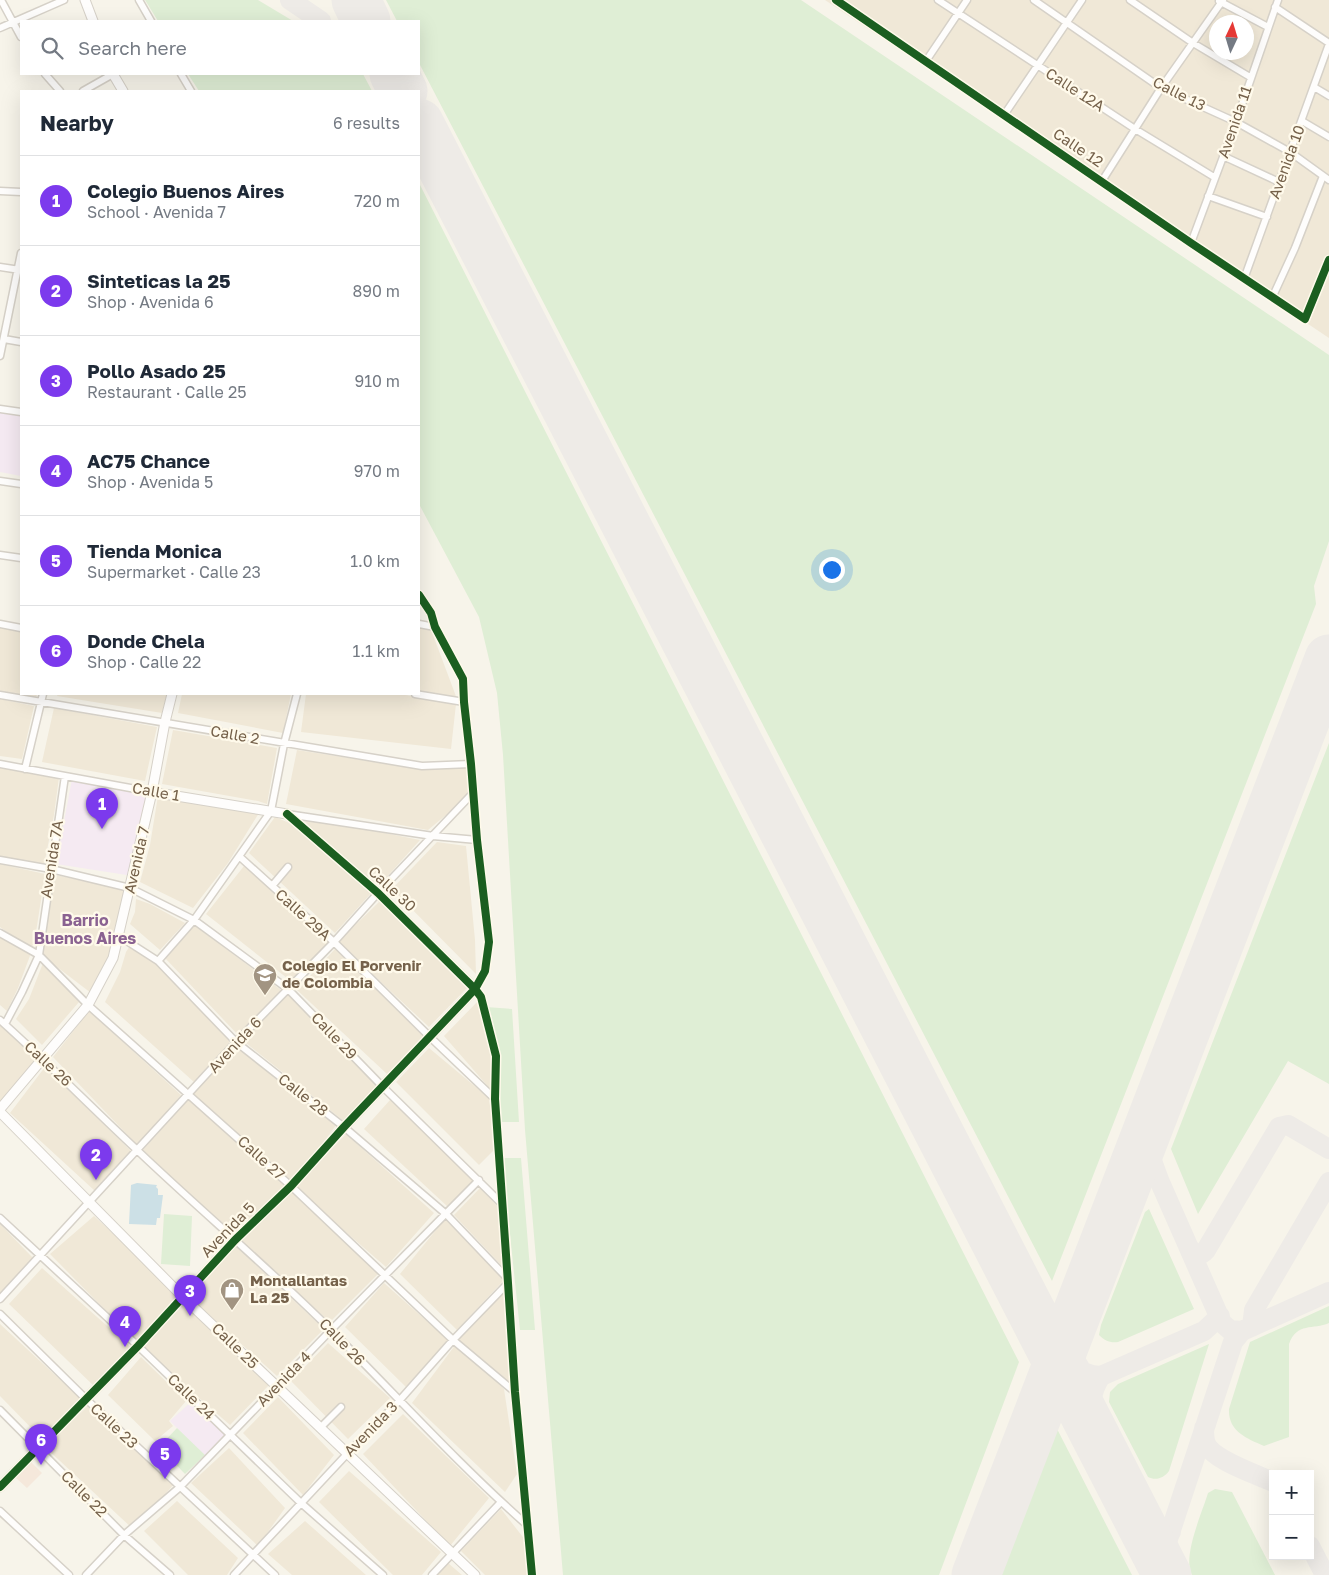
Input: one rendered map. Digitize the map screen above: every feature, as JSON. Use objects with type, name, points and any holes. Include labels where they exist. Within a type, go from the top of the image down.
[{"type":"street","points":[[1,0],[20,35]]},
{"type":"street","points":[[0,28],[64,0]]},
{"type":"street","points":[[85,0],[93,20]]},
{"type":"street","points":[[139,0],[150,20]]},
{"type":"street","name":"Calle 12","points":[[836,0],[1190,243],[1273,296],[1305,319],[1329,260]]},
{"type":"street","name":"Calle 12A","points":[[938,0],[1135,129],[1214,177]]},
{"type":"street","points":[[926,61],[967,0]]},
{"type":"street","name":"Calle 13","points":[[1034,0],[1161,88],[1236,122],[1290,152],[1326,178]]},
{"type":"street","points":[[1004,115],[1082,0]]},
{"type":"street","points":[[1130,0],[1193,43],[1250,77]]},
{"type":"street","points":[[1102,181],[1161,88],[1221,1],[1268,27]]},
{"type":"street","points":[[1277,3],[1329,44]]},
{"type":"street","name":"Avenida 11","points":[[1190,243],[1236,122],[1277,3]]},
{"type":"street","name":"Avenida 10","points":[[1244,279],[1329,44]]},
{"type":"street","points":[[46,75],[59,90]]},
{"type":"street","points":[[85,90],[111,75]]},
{"type":"street","points":[[114,75],[122,90]]},
{"type":"street","points":[[182,75],[191,90]]},
{"type":"street","points":[[1314,87],[1329,96]]},
{"type":"street","points":[[1302,121],[1329,137]]},
{"type":"street","points":[[1223,156],[1280,182]]},
{"type":"street","points":[[1273,296],[1326,178]]},
{"type":"street","points":[[0,191],[20,192]]},
{"type":"street","points":[[1208,196],[1267,217]]},
{"type":"street","points":[[0,267],[20,270],[0,356]]},
{"type":"street","points":[[4,340],[20,342]]},
{"type":"street","points":[[0,409],[20,412]]},
{"type":"street","points":[[0,481],[20,484]]},
{"type":"street","points":[[0,555],[20,558]]},
{"type":"street","points":[[420,596],[431,613],[435,627],[463,679],[472,794],[489,942],[485,971],[474,989],[481,997],[496,1056],[495,1099],[515,1392],[532,1575]]},
{"type":"street","points":[[0,624],[20,628]]},
{"type":"street","points":[[420,624],[435,627]]},
{"type":"street","name":"Calle 2","points":[[0,695],[422,766],[471,764]]},
{"type":"street","points":[[25,769],[43,695]]},
{"type":"street","name":"Avenida 7","points":[[0,1110],[88,1005],[113,958],[152,792],[172,695]]},
{"type":"street","points":[[158,961],[194,920],[271,811],[284,744],[297,695]]},
{"type":"street","points":[[420,695],[464,702]]},
{"type":"street","name":"Calle 1","points":[[0,764],[152,792],[312,818],[433,836],[477,840]]},
{"type":"street","name":"Avenida 7A","points":[[2,1022],[22,992],[39,955],[65,776]]},
{"type":"street","name":"Avenida 6","points":[[0,1299],[138,1151],[236,1042],[334,942],[378,892],[472,794]]},
{"type":"street","name":"Calle 30","points":[[287,814],[378,892],[474,989]]},
{"type":"street","points":[[306,831],[312,818]]},
{"type":"street","name":"Calle 29A","points":[[240,857],[334,942],[430,1038],[495,1099]]},
{"type":"street","name":"Calle 29","points":[[0,860],[50,869],[130,888],[194,920],[288,989],[382,1086],[502,1204]]},
{"type":"street","points":[[272,886],[288,867]]},
{"type":"street","name":"Calle 27","points":[[0,933],[39,955],[88,1005],[291,1186],[453,1340],[515,1392]]},
{"type":"street","name":"Calle 28","points":[[119,936],[158,961],[236,1042],[344,1127],[446,1214],[508,1281]]},
{"type":"street","name":"Avenida 5","points":[[0,1488],[184,1298],[235,1240],[291,1186],[474,989]]},
{"type":"street","name":"Calle 26","points":[[2,1022],[331,1330],[399,1401],[501,1502],[527,1525]]},
{"type":"street","name":"Calle 25","points":[[0,1110],[184,1298],[475,1575]]},
{"type":"street","name":"Avenida 4","points":[[86,1575],[124,1534],[180,1487],[479,1180]]},
{"type":"street","name":"Calle 24","points":[[0,1218],[138,1346],[301,1503],[383,1575]]},
{"type":"street","name":"Avenida 3","points":[[234,1575],[399,1401],[508,1281]]},
{"type":"street","name":"Calle 23","points":[[0,1314],[86,1399],[275,1575]]},
{"type":"street","points":[[320,1428],[341,1407]]},
{"type":"street","name":"Calle 22","points":[[0,1410],[124,1534],[170,1575]]},
{"type":"street","points":[[432,1575],[501,1502]]},
{"type":"street","points":[[0,1511],[69,1575]]},
{"type":"shaded area","points":[[825,0],[1329,0],[1329,338]]},
{"type":"shaded area","points":[[0,409],[20,413],[20,476],[0,472]]},
{"type":"shaded area","points":[[420,625],[430,627],[457,699],[420,692]]},
{"type":"shaded area","points":[[0,628],[20,632],[20,695],[37,695],[36,698],[0,692]]},
{"type":"shaded area","points":[[58,695],[167,695],[162,713]]},
{"type":"shaded area","points":[[182,695],[291,695],[283,733],[178,713]]},
{"type":"shaded area","points":[[306,695],[406,695],[456,704],[451,749],[301,732]]},
{"type":"shaded area","points":[[0,699],[34,706],[22,759],[0,756]]},
{"type":"shaded area","points":[[54,708],[157,727],[145,781],[42,762]]},
{"type":"shaded area","points":[[173,730],[277,748],[267,804],[162,784]]},
{"type":"shaded area","points":[[297,750],[420,769],[466,765],[468,766],[470,795],[428,830],[286,804]]},
{"type":"shaded area","points":[[0,767],[59,777],[44,865],[0,857]]},
{"type":"shaded area","points":[[72,779],[147,794],[133,876],[56,864]]},
{"type":"shaded area","points":[[158,796],[259,813],[228,863],[193,908],[140,882],[150,845]]},
{"type":"shaded area","points":[[275,817],[292,824],[374,890],[335,933],[249,853]]},
{"type":"shaded area","points":[[305,821],[345,825],[420,840],[377,888],[314,833]]},
{"type":"shaded area","points":[[437,842],[466,846],[475,940],[476,974],[392,889]]},
{"type":"shaded area","points":[[0,864],[45,874],[34,945],[28,947],[0,927]]},
{"type":"shaded area","points":[[244,866],[329,942],[292,982],[206,914]]},
{"type":"shaded area","points":[[56,875],[124,890],[109,960],[91,993],[40,954]]},
{"type":"shaded area","points":[[136,899],[150,904],[185,923],[160,950],[130,924],[135,912]]},
{"type":"shaded area","points":[[380,901],[468,987],[429,1027],[338,942]]},
{"type":"shaded area","points":[[194,925],[281,990],[240,1037],[165,958]]},
{"type":"shaded area","points":[[0,936],[31,953],[7,1011],[0,1005]]},
{"type":"shaded area","points":[[130,946],[162,968],[230,1042],[194,1082],[105,1002]]},
{"type":"shaded area","points":[[335,949],[423,1036],[387,1074],[297,990]]},
{"type":"shaded area","points":[[43,963],[79,1002],[42,1045],[16,1019],[29,999]]},
{"type":"shaded area","points":[[288,991],[376,1086],[345,1122],[241,1039]]},
{"type":"shaded area","points":[[478,1001],[494,1070],[492,1091],[444,1036]]},
{"type":"shaded area","points":[[89,1011],[181,1095],[139,1147],[53,1057]]},
{"type":"shaded area","points":[[0,1025],[38,1059],[0,1103]]},
{"type":"shaded area","points":[[238,1047],[337,1124],[292,1184],[192,1095]]},
{"type":"shaded area","points":[[429,1048],[489,1098],[496,1148],[479,1165],[396,1082]]},
{"type":"shaded area","points":[[45,1067],[132,1152],[95,1191],[10,1113]]},
{"type":"shaded area","points":[[190,1098],[289,1186],[235,1238],[141,1152]]},
{"type":"shaded area","points":[[390,1100],[476,1180],[448,1207],[364,1129]]},
{"type":"shaded area","points":[[346,1134],[434,1213],[386,1267],[295,1188]]},
{"type":"shaded area","points":[[137,1183],[157,1185],[158,1195],[163,1195],[160,1218],[157,1218],[156,1225],[129,1224],[131,1185]]},
{"type":"shaded area","points":[[292,1188],[380,1272],[330,1322],[238,1240]]},
{"type":"shaded area","points":[[480,1188],[502,1211],[505,1261],[502,1266],[454,1215]]},
{"type":"shaded area","points":[[94,1216],[181,1296],[138,1343],[50,1254]]},
{"type":"shaded area","points":[[445,1219],[505,1279],[457,1330],[400,1274]]},
{"type":"shaded area","points":[[0,1224],[33,1258],[2,1296],[0,1294]]},
{"type":"shaded area","points":[[235,1245],[324,1329],[277,1376],[189,1297]]},
{"type":"shaded area","points":[[42,1268],[133,1349],[95,1387],[9,1304]]},
{"type":"shaded area","points":[[384,1283],[448,1340],[407,1388],[345,1327]]},
{"type":"shaded area","points":[[504,1289],[511,1384],[457,1340]]},
{"type":"shaded area","points":[[185,1303],[271,1383],[230,1425],[142,1348]]},
{"type":"shaded area","points":[[0,1324],[80,1398],[41,1438],[0,1396]]},
{"type":"shaded area","points":[[328,1343],[390,1398],[348,1439],[291,1381]]},
{"type":"shaded area","points":[[456,1344],[504,1389],[517,1474],[505,1492],[412,1403]]},
{"type":"shaded area","points":[[141,1357],[186,1401],[169,1421],[173,1426],[155,1441],[108,1395]]},
{"type":"shaded area","points":[[278,1397],[334,1455],[303,1495],[243,1433]]},
{"type":"shaded area","points":[[191,1402],[225,1434],[205,1456],[170,1421]]},
{"type":"shaded area","points":[[89,1405],[174,1484],[134,1530],[45,1447]]},
{"type":"shaded area","points":[[403,1414],[489,1498],[450,1546],[363,1454]]},
{"type":"shaded area","points":[[229,1448],[285,1508],[258,1546],[191,1483]]},
{"type":"shaded area","points":[[31,1462],[42,1473],[27,1488],[16,1478]]},
{"type":"shaded area","points":[[349,1471],[441,1552],[422,1575],[393,1575],[319,1502]]},
{"type":"shaded area","points":[[177,1501],[238,1558],[227,1575],[188,1575],[144,1531]]},
{"type":"shaded area","points":[[501,1509],[526,1541],[530,1575],[485,1575],[461,1551]]},
{"type":"shaded area","points":[[305,1521],[366,1575],[292,1575],[268,1554]]},
{"type":"shaded area","points":[[448,1563],[462,1575],[438,1575]]},
{"type":"green space","points":[[145,0],[258,0],[291,20],[157,20]]},
{"type":"green space","points":[[386,0],[801,0],[1329,355],[1329,541],[1314,586],[1316,604],[1052,1281],[420,65],[420,20],[396,20]]},
{"type":"green space","points":[[189,75],[364,75],[371,90],[198,90]]},
{"type":"green space","points":[[420,185],[1019,1362],[939,1575],[563,1575],[525,1130],[503,755],[497,693],[479,617],[420,506]]},
{"type":"green space","points":[[1329,743],[1329,1084],[1288,1061],[1198,1214],[1171,1149]]},
{"type":"green space","points":[[486,1007],[512,1009],[519,1122],[500,1122],[497,1055]]},
{"type":"green space","points":[[502,1158],[521,1158],[535,1330],[520,1330]]},
{"type":"green space","points":[[1149,1209],[1194,1309],[1118,1342],[1108,1341],[1099,1335],[1101,1325],[1145,1212]]},
{"type":"green space","points":[[164,1214],[192,1216],[190,1266],[161,1264]]},
{"type":"green space","points":[[1329,1306],[1329,1323],[1296,1332],[1289,1344],[1289,1437],[1264,1446],[1239,1433],[1229,1417],[1229,1409],[1250,1342]]},
{"type":"green space","points":[[1209,1344],[1169,1471],[1160,1478],[1148,1477],[1109,1402],[1110,1392],[1118,1384]]},
{"type":"green space","points":[[1054,1423],[1132,1575],[998,1575]]},
{"type":"green space","points":[[177,1428],[205,1455],[185,1474],[159,1447]]},
{"type":"green space","points":[[1215,1489],[1232,1492],[1275,1575],[1192,1575],[1189,1557],[1191,1546],[1208,1493]]},
{"type":"taxiway","points":[[290,0],[320,20]]},
{"type":"taxiway","points":[[1190,1249],[1198,1254],[1206,1250],[1279,1127],[1288,1125],[1329,1149]]},
{"type":"taxiway","points":[[1144,1139],[1159,1180],[1222,1323],[1230,1330],[1242,1331]]},
{"type":"taxiway","points":[[1129,1177],[1145,1172],[1159,1180]]},
{"type":"taxiway","points":[[1252,1327],[1254,1310],[1329,1182]]},
{"type":"taxiway","points":[[1164,1570],[1167,1542],[1233,1342],[1242,1331],[1329,1292]]},
{"type":"taxiway","points":[[1044,1337],[1062,1357],[1076,1368],[1092,1375],[1101,1376],[1204,1331],[1220,1316]]},
{"type":"taxiway","points":[[1070,1332],[1071,1351],[1080,1368]]},
{"type":"taxiway","points":[[1034,1424],[1041,1410],[1049,1401],[1101,1376]]},
{"type":"taxiway","points":[[1090,1427],[1093,1394],[1101,1376]]},
{"type":"taxiway","points":[[1204,1428],[1206,1444],[1217,1456],[1269,1480]]},
{"type":"taxiway","points":[[1148,1537],[1157,1543],[1166,1538],[1171,1532]]},
{"type":"taxiway","points":[[1314,1554],[1325,1575]]},
{"type":"runway","points":[[356,0],[366,20]]},
{"type":"runway","points":[[395,75],[402,90]]},
{"type":"runway","points":[[420,125],[1167,1575]]},
{"type":"runway","points":[[976,1575],[1329,659]]},
{"type":"cycle path","points":[[836,0],[1305,319],[1329,260]]},
{"type":"cycle path","points":[[420,596],[431,613],[435,627],[463,679],[477,840],[489,942],[485,971],[475,989],[481,997],[496,1056],[495,1099],[515,1392],[532,1575]]},
{"type":"cycle path","points":[[0,1487],[138,1346],[235,1240],[291,1186],[344,1127],[475,989],[378,893],[287,814]]},
{"type":"place","name":"Colegio Buenos Aires","points":[[102,829]]},
{"type":"place","name":"Colegio El Porvenir de Colombia","points":[[265,996]]},
{"type":"place","name":"Sinteticas la 25","points":[[96,1180]]},
{"type":"place","name":"Montallantas La 25","points":[[232,1311]]},
{"type":"place","name":"Pollo Asado 25","points":[[190,1316]]},
{"type":"place","name":"AC75 Chance","points":[[125,1347]]},
{"type":"place","name":"Donde Chela","points":[[41,1465]]},
{"type":"place","name":"Tienda Monica","points":[[165,1479]]},
{"type":"district","name":"Barrio Buenos Aires","points":[[85,929]]}]
